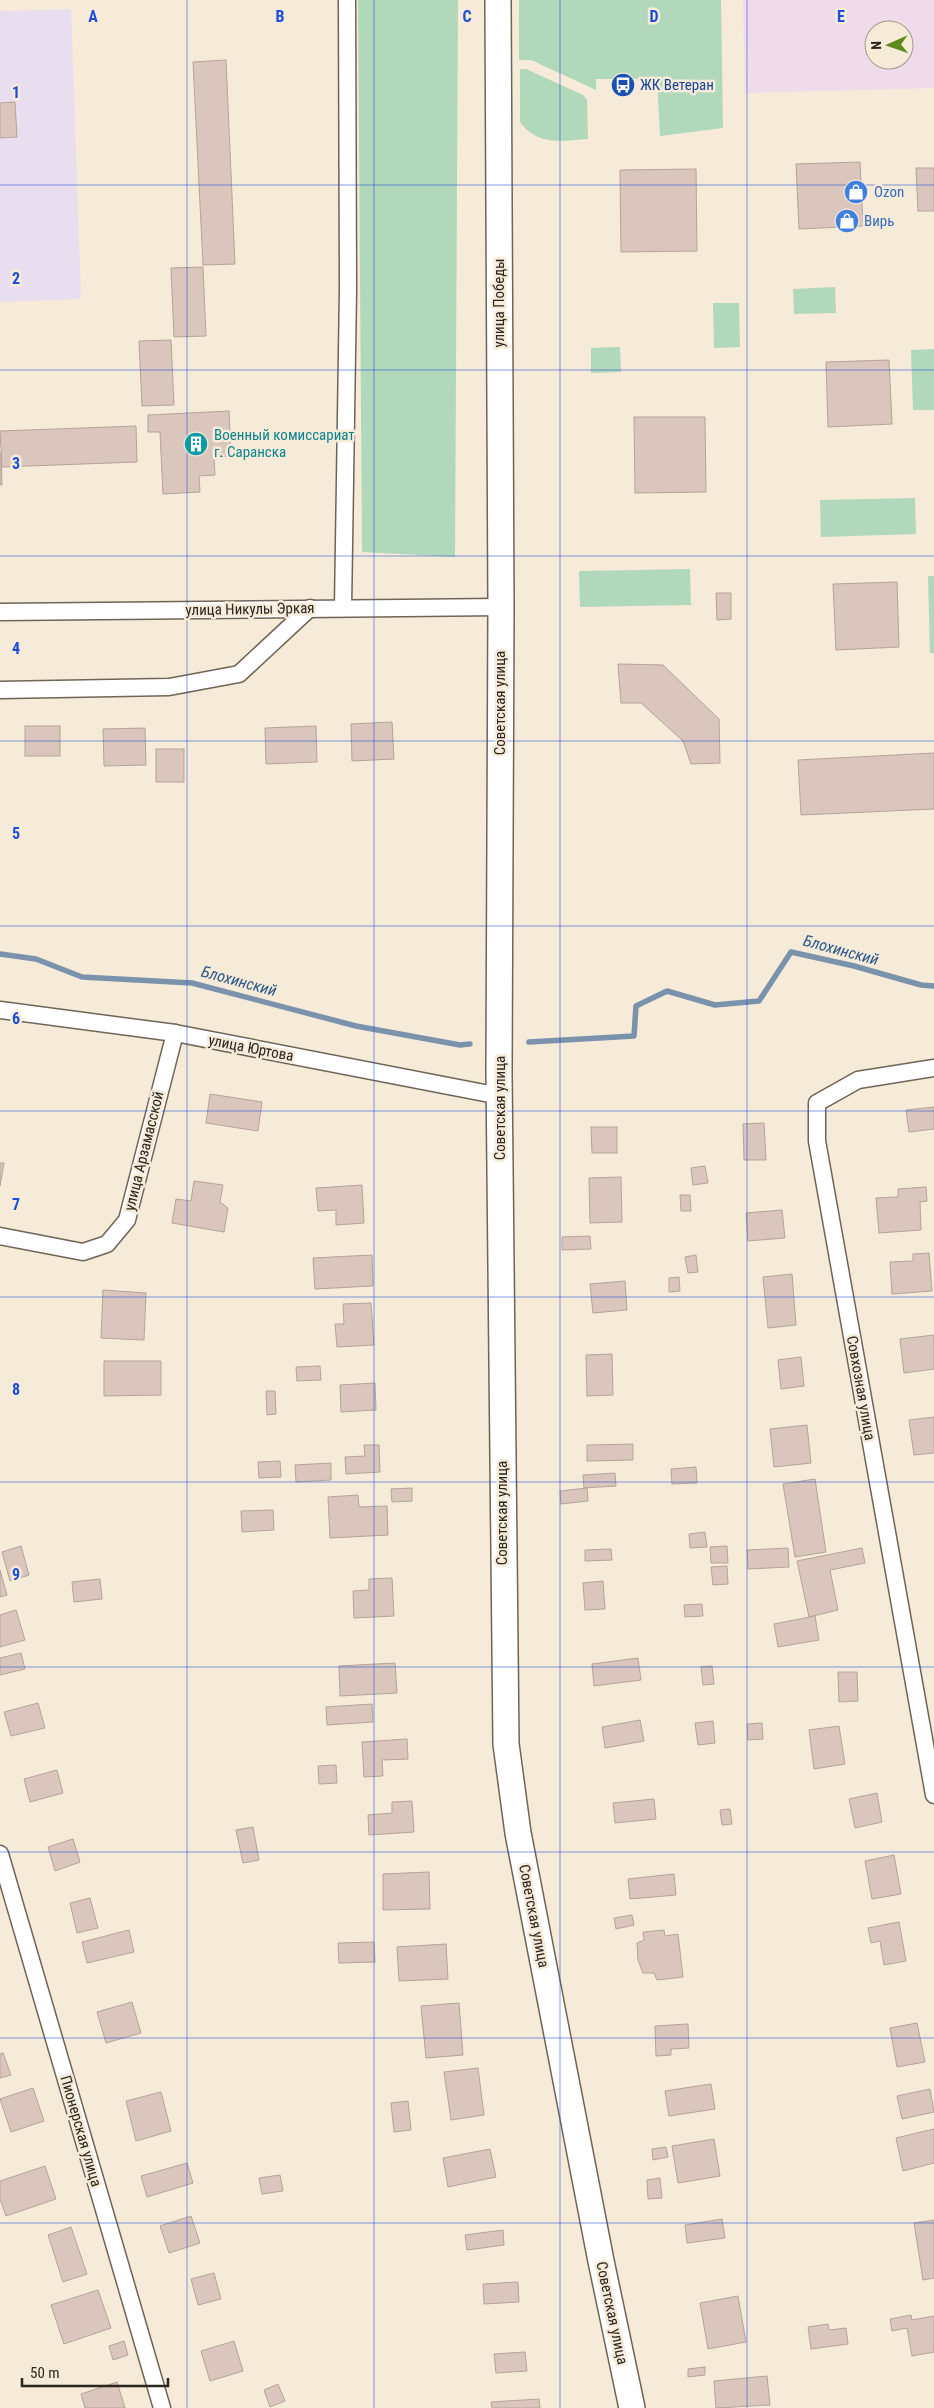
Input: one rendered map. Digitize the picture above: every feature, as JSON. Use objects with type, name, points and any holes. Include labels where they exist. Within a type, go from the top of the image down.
[{"type":"main road","name":"улица Победы","points":[[498,0],[500,607]]},
{"type":"main road","name":"Советская улица","points":[[500,607],[500,1096],[503,1601],[506,1744],[518,1833],[599,2251],[632,2408]]},
{"type":"street","points":[[342,608],[348,299],[347,0]]},
{"type":"street","name":"улица Никулы Эркая","points":[[0,612],[500,607]]},
{"type":"street","points":[[0,690],[169,687],[239,674],[310,608]]},
{"type":"street","name":"улица Юртова","points":[[0,1010],[175,1033],[500,1096]]},
{"type":"street","name":"улица Арзамасской","points":[[0,1236],[83,1252],[107,1244],[127,1220],[175,1033]]},
{"type":"street","name":"Совхозная улица","points":[[934,1068],[858,1080],[817,1103],[817,1141],[934,1795]]},
{"type":"street","name":"Пионерская улица","points":[[0,1854],[162,2408]]},
{"type":"shaded area","points":[[743,0],[934,0],[934,88],[745,93]]},
{"type":"shaded area","points":[[71,9],[81,299],[0,302],[0,11]]},
{"type":"green space","points":[[358,0],[458,0],[455,557],[362,552]]},
{"type":"green space","points":[[519,0],[721,0],[723,128],[660,136],[657,79],[596,79],[596,90],[531,60],[519,60]]},
{"type":"green space","points":[[520,69],[526,69],[583,95],[587,100],[588,139],[551,140],[534,135],[527,130],[520,122]]},
{"type":"green space","points":[[835,287],[836,313],[794,314],[793,289]]},
{"type":"green space","points":[[713,303],[739,303],[740,347],[714,348]]},
{"type":"green space","points":[[620,347],[621,372],[591,373],[591,348]]},
{"type":"green space","points":[[934,349],[934,410],[913,410],[911,350]]},
{"type":"green space","points":[[915,498],[916,534],[821,537],[820,500]]},
{"type":"green space","points":[[690,569],[691,605],[580,607],[579,571]]},
{"type":"green space","points":[[928,576],[934,576],[934,653],[930,653]]},
{"type":"building","points":[[226,60],[235,264],[203,265],[193,62]]},
{"type":"building","points":[[15,102],[17,137],[0,138],[0,103]]},
{"type":"building","points":[[860,162],[863,226],[799,229],[796,164]]},
{"type":"building","points":[[916,168],[934,168],[934,211],[918,211]]},
{"type":"building","points":[[696,169],[697,251],[621,252],[620,170]]},
{"type":"building","points":[[203,267],[206,336],[174,337],[171,268]]},
{"type":"building","points":[[171,340],[174,405],[142,406],[139,341]]},
{"type":"building","points":[[889,360],[892,424],[828,427],[826,362]]},
{"type":"building","name":"Военный комиссариат г. Саранска","points":[[229,411],[231,456],[214,457],[215,475],[199,476],[200,492],[163,494],[160,432],[148,432],[148,415]]},
{"type":"building","points":[[634,417],[705,417],[706,492],[635,493]]},
{"type":"building","points":[[136,426],[137,462],[2,467],[0,431]]},
{"type":"building","points":[[1,453],[2,485],[0,485]]},
{"type":"building","points":[[897,582],[899,647],[836,650],[833,584]]},
{"type":"building","points":[[716,593],[731,593],[731,619],[717,620]]},
{"type":"building","points":[[618,664],[663,665],[719,719],[720,763],[691,764],[683,741],[641,703],[621,703]]},
{"type":"building","points":[[392,722],[394,759],[352,761],[351,724]]},
{"type":"building","points":[[25,726],[60,726],[60,756],[25,756]]},
{"type":"building","points":[[316,726],[317,762],[266,764],[265,728]]},
{"type":"building","points":[[145,728],[146,765],[104,766],[103,729]]},
{"type":"building","points":[[156,749],[184,749],[184,782],[156,782]]},
{"type":"building","points":[[934,753],[934,809],[801,815],[798,760]]},
{"type":"building","points":[[210,1094],[262,1102],[258,1131],[206,1123]]},
{"type":"building","points":[[934,1107],[934,1129],[909,1132],[906,1110]]},
{"type":"building","points":[[764,1123],[766,1160],[744,1160],[743,1124]]},
{"type":"building","points":[[591,1127],[617,1127],[617,1153],[592,1153]]},
{"type":"building","points":[[0,1163],[4,1163],[0,1186]]},
{"type":"building","points":[[705,1166],[708,1183],[693,1185],[691,1168]]},
{"type":"building","points":[[621,1177],[622,1222],[590,1223],[589,1178]]},
{"type":"building","points":[[194,1181],[223,1185],[220,1202],[228,1208],[224,1232],[172,1223],[176,1199],[191,1201]]},
{"type":"building","points":[[362,1185],[364,1223],[336,1225],[336,1210],[318,1211],[316,1188]]},
{"type":"building","points":[[926,1187],[927,1201],[920,1202],[921,1230],[879,1233],[876,1198],[898,1197],[898,1189]]},
{"type":"building","points":[[680,1195],[690,1195],[691,1211],[681,1211]]},
{"type":"building","points":[[782,1210],[785,1238],[748,1241],[746,1213]]},
{"type":"building","points":[[590,1236],[591,1249],[562,1250],[562,1237]]},
{"type":"building","points":[[929,1253],[932,1291],[892,1294],[890,1262],[913,1261],[913,1254]]},
{"type":"building","points":[[372,1255],[373,1286],[315,1289],[313,1258]]},
{"type":"building","points":[[696,1255],[698,1272],[688,1273],[685,1257]]},
{"type":"building","points":[[792,1274],[796,1325],[768,1328],[763,1277]]},
{"type":"building","points":[[679,1277],[680,1291],[669,1292],[669,1278]]},
{"type":"building","points":[[625,1281],[627,1310],[593,1313],[590,1284]]},
{"type":"building","points":[[103,1290],[146,1293],[144,1340],[101,1338]]},
{"type":"building","points":[[371,1303],[374,1345],[337,1347],[335,1324],[344,1324],[343,1304]]},
{"type":"building","points":[[934,1335],[934,1369],[904,1373],[900,1339]]},
{"type":"building","points":[[612,1354],[613,1395],[587,1396],[586,1355]]},
{"type":"building","points":[[801,1357],[804,1386],[781,1389],[778,1360]]},
{"type":"building","points":[[104,1361],[161,1361],[161,1395],[104,1396]]},
{"type":"building","points":[[320,1366],[321,1380],[297,1381],[296,1367]]},
{"type":"building","points":[[375,1383],[376,1410],[341,1412],[340,1385]]},
{"type":"building","points":[[266,1391],[275,1391],[276,1414],[267,1415]]},
{"type":"building","points":[[934,1417],[934,1453],[914,1455],[909,1420]]},
{"type":"building","points":[[807,1425],[811,1463],[774,1467],[770,1429]]},
{"type":"building","points":[[633,1444],[633,1460],[587,1461],[587,1445]]},
{"type":"building","points":[[364,1445],[379,1445],[380,1472],[346,1474],[345,1457],[365,1456]]},
{"type":"building","points":[[280,1461],[281,1477],[259,1478],[258,1462]]},
{"type":"building","points":[[331,1463],[331,1480],[296,1482],[295,1465]]},
{"type":"building","points":[[696,1467],[697,1483],[672,1484],[671,1469]]},
{"type":"building","points":[[615,1473],[616,1486],[584,1488],[583,1475]]},
{"type":"building","points":[[815,1479],[826,1552],[795,1557],[783,1484]]},
{"type":"building","points":[[412,1488],[412,1501],[392,1502],[391,1489]]},
{"type":"building","points":[[587,1488],[588,1501],[561,1504],[560,1491]]},
{"type":"building","points":[[358,1495],[359,1507],[387,1506],[388,1535],[330,1538],[328,1497]]},
{"type":"building","points":[[273,1510],[274,1530],[242,1532],[241,1511]]},
{"type":"building","points":[[705,1532],[707,1547],[690,1548],[689,1534]]},
{"type":"building","points":[[21,1546],[29,1575],[10,1581],[2,1552]]},
{"type":"building","points":[[727,1546],[728,1563],[711,1563],[710,1547]]},
{"type":"building","points":[[788,1548],[789,1567],[748,1569],[747,1550]]},
{"type":"building","points":[[862,1548],[865,1563],[830,1570],[838,1610],[809,1617],[797,1561]]},
{"type":"building","points":[[611,1549],[612,1560],[585,1561],[585,1550]]},
{"type":"building","points":[[727,1566],[728,1584],[713,1585],[711,1567]]},
{"type":"building","points":[[0,1570],[7,1595],[0,1597]]},
{"type":"building","points":[[392,1578],[394,1616],[354,1618],[353,1591],[369,1590],[369,1579]]},
{"type":"building","points":[[100,1579],[102,1599],[74,1602],[72,1582]]},
{"type":"building","points":[[603,1581],[605,1609],[585,1610],[583,1583]]},
{"type":"building","points":[[702,1604],[703,1616],[685,1617],[684,1605]]},
{"type":"building","points":[[16,1610],[25,1640],[0,1647],[0,1615]]},
{"type":"building","points":[[815,1616],[819,1640],[778,1647],[774,1624]]},
{"type":"building","points":[[21,1653],[25,1669],[0,1675],[0,1658]]},
{"type":"building","points":[[638,1658],[641,1680],[594,1686],[592,1664]]},
{"type":"building","points":[[395,1663],[397,1693],[340,1696],[339,1666]]},
{"type":"building","points":[[712,1666],[714,1684],[703,1685],[701,1667]]},
{"type":"building","points":[[838,1672],[857,1672],[858,1701],[839,1702]]},
{"type":"building","points":[[38,1703],[45,1728],[11,1736],[4,1712]]},
{"type":"building","points":[[372,1704],[373,1722],[327,1725],[326,1707]]},
{"type":"building","points":[[640,1720],[644,1741],[605,1748],[602,1727]]},
{"type":"building","points":[[713,1721],[715,1743],[698,1745],[695,1723]]},
{"type":"building","points":[[762,1723],[763,1739],[748,1740],[747,1724]]},
{"type":"building","points":[[839,1726],[845,1764],[814,1769],[809,1730]]},
{"type":"building","points":[[407,1739],[408,1759],[382,1760],[383,1776],[364,1777],[362,1742]]},
{"type":"building","points":[[336,1765],[337,1783],[319,1784],[318,1766]]},
{"type":"building","points":[[57,1770],[63,1793],[30,1802],[24,1779]]},
{"type":"building","points":[[877,1793],[882,1822],[855,1828],[849,1799]]},
{"type":"building","points":[[654,1799],[656,1819],[615,1823],[613,1803]]},
{"type":"building","points":[[412,1801],[414,1832],[369,1835],[368,1815],[392,1813],[392,1802]]},
{"type":"building","points":[[730,1809],[732,1824],[722,1825],[720,1810]]},
{"type":"building","points":[[253,1827],[259,1860],[243,1863],[236,1830]]},
{"type":"building","points":[[73,1839],[80,1862],[55,1871],[48,1847]]},
{"type":"building","points":[[894,1855],[901,1894],[872,1899],[865,1861]]},
{"type":"building","points":[[429,1872],[430,1909],[383,1910],[383,1874]]},
{"type":"building","points":[[674,1874],[676,1895],[630,1899],[628,1879]]},
{"type":"building","points":[[90,1898],[98,1928],[77,1933],[70,1903]]},
{"type":"building","points":[[632,1915],[634,1925],[616,1929],[614,1918]]},
{"type":"building","points":[[899,1922],[906,1961],[884,1965],[880,1941],[871,1943],[868,1928]]},
{"type":"building","points":[[129,1930],[134,1952],[87,1963],[82,1942]]},
{"type":"building","points":[[664,1930],[665,1936],[678,1934],[683,1977],[657,1980],[654,1973],[643,1973],[638,1960],[637,1943],[644,1940],[643,1932]]},
{"type":"building","points":[[374,1942],[375,1962],[339,1963],[338,1943]]},
{"type":"building","points":[[446,1944],[448,1979],[399,1981],[397,1947]]},
{"type":"building","points":[[132,2002],[141,2033],[106,2043],[97,2012]]},
{"type":"building","points":[[459,2003],[463,2055],[426,2058],[421,2006]]},
{"type":"building","points":[[917,2023],[925,2062],[897,2067],[890,2028]]},
{"type":"building","points":[[688,2024],[689,2048],[671,2049],[671,2055],[656,2056],[655,2026]]},
{"type":"building","points":[[3,2053],[11,2075],[0,2078],[0,2054]]},
{"type":"building","points":[[478,2068],[484,2115],[451,2120],[444,2072]]},
{"type":"building","points":[[711,2084],[715,2109],[669,2116],[665,2091]]},
{"type":"building","points":[[33,2088],[44,2121],[11,2132],[0,2099]]},
{"type":"building","points":[[930,2089],[934,2112],[902,2119],[897,2096]]},
{"type":"building","points":[[161,2092],[171,2131],[136,2141],[126,2101]]},
{"type":"building","points":[[408,2101],[411,2130],[394,2132],[391,2103]]},
{"type":"building","points":[[934,2129],[934,2163],[903,2171],[896,2138]]},
{"type":"building","points":[[714,2139],[720,2176],[678,2183],[672,2146]]},
{"type":"building","points":[[666,2147],[668,2157],[653,2160],[652,2149]]},
{"type":"building","points":[[490,2149],[496,2177],[448,2187],[443,2158]]},
{"type":"building","points":[[187,2163],[193,2183],[147,2197],[141,2176]]},
{"type":"building","points":[[45,2166],[56,2199],[6,2216],[0,2199],[0,2181]]},
{"type":"building","points":[[280,2175],[283,2191],[262,2194],[259,2178]]},
{"type":"building","points":[[660,2178],[662,2198],[648,2199],[647,2180]]},
{"type":"building","points":[[191,2216],[200,2243],[169,2253],[160,2226]]},
{"type":"building","points":[[722,2219],[725,2238],[687,2243],[685,2225]]},
{"type":"building","points":[[934,2220],[934,2278],[923,2280],[914,2223]]},
{"type":"building","points":[[71,2227],[87,2274],[63,2282],[48,2235]]},
{"type":"building","points":[[503,2230],[504,2245],[467,2250],[465,2235]]},
{"type":"building","points":[[214,2273],[221,2299],[198,2305],[191,2279]]},
{"type":"building","points":[[518,2282],[519,2302],[484,2304],[483,2284]]},
{"type":"building","points":[[98,2290],[111,2328],[64,2344],[51,2305]]},
{"type":"building","points":[[738,2296],[746,2342],[708,2349],[700,2303]]},
{"type":"building","points":[[911,2315],[912,2320],[934,2316],[934,2352],[912,2356],[907,2328],[892,2331],[890,2319]]},
{"type":"building","points":[[828,2324],[829,2330],[846,2328],[848,2344],[811,2349],[808,2327]]},
{"type":"building","points":[[124,2341],[128,2355],[113,2360],[109,2346]]},
{"type":"building","points":[[234,2341],[243,2371],[210,2381],[201,2351]]},
{"type":"building","points":[[525,2352],[527,2371],[496,2373],[494,2354]]},
{"type":"building","points":[[705,2367],[705,2375],[688,2377],[688,2369]]},
{"type":"building","points":[[767,2376],[770,2405],[716,2408],[714,2381]]},
{"type":"building","points":[[117,2382],[125,2408],[85,2408],[81,2394]]},
{"type":"building","points":[[278,2384],[285,2401],[270,2407],[264,2390]]},
{"type":"building","points":[[539,2399],[540,2408],[492,2408],[491,2402]]},
{"type":"waterway","name":"Блохинский","points":[[529,1042],[634,1036],[636,1006],[667,991],[715,1005],[759,1001],[791,952],[854,966],[921,985],[934,986]]},
{"type":"waterway","name":"Блохинский","points":[[0,954],[36,959],[82,977],[192,983],[356,1026],[460,1045],[470,1044]]},
{"type":"place","name":"ЖК Ветеран","points":[[623,85]]},
{"type":"place","name":"Ozon","points":[[856,192]]},
{"type":"place","name":"Вирь","points":[[847,221]]},
{"type":"place","name":"Военный комиссариат г. Саранска","points":[[196,444]]}]
